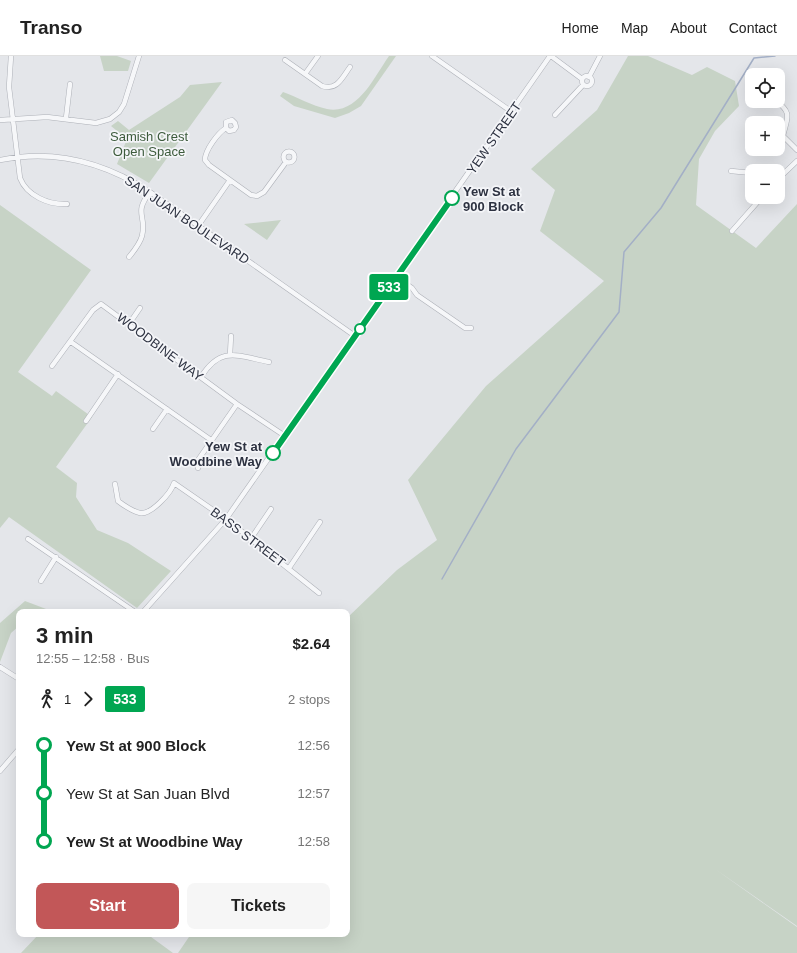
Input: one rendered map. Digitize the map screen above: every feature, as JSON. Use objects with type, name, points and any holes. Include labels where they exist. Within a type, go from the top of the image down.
[{"type":"street","points":[[12,56],[9,88],[19,175],[25,187],[48,203],[67,204]]},
{"type":"street","points":[[0,120],[34,116],[66,118],[96,123],[106,121],[115,116],[124,104],[139,56]]},
{"type":"street","points":[[305,74],[318,56]]},
{"type":"street","points":[[432,56],[512,112]]},
{"type":"street","points":[[551,56],[582,79],[584,85]]},
{"type":"street","name":"YEW STREET","points":[[146,609],[226,520],[551,56]]},
{"type":"street","points":[[555,116],[584,85],[588,86],[591,83],[589,77],[600,56]]},
{"type":"street","points":[[285,60],[322,86],[334,88],[350,67]]},
{"type":"street","points":[[582,79],[585,76],[589,77]]},
{"type":"street","points":[[66,118],[70,84]]},
{"type":"street","points":[[785,108],[788,116],[783,136],[797,150]]},
{"type":"street","points":[[226,128],[222,130],[206,153],[205,160],[209,165],[251,195],[260,196],[286,162]]},
{"type":"street","name":"SAN JUAN BOULEVARD","points":[[0,160],[17,156],[53,156],[88,162],[122,175],[150,192],[356,336]]},
{"type":"street","points":[[785,172],[797,161]]},
{"type":"street","points":[[731,171],[745,172]]},
{"type":"street","points":[[198,226],[230,180]]},
{"type":"street","points":[[129,257],[142,237],[141,207],[150,192]]},
{"type":"street","points":[[732,231],[756,204]]},
{"type":"street","points":[[396,277],[412,288],[417,295],[465,328],[471,328]]},
{"type":"street","name":"WOODBINE WAY","points":[[52,366],[98,304],[104,305],[237,404],[285,436]]},
{"type":"street","points":[[129,324],[140,308]]},
{"type":"street","points":[[230,355],[231,336]]},
{"type":"street","points":[[71,342],[211,440]]},
{"type":"street","points":[[201,377],[213,361],[220,357],[230,355],[269,362]]},
{"type":"street","points":[[86,421],[118,374]]},
{"type":"street","points":[[198,468],[198,460],[237,404]]},
{"type":"street","points":[[153,430],[167,409]]},
{"type":"street","name":"BASS STREET","points":[[115,484],[118,501],[139,513],[144,513],[156,505],[168,494],[174,484],[226,520],[319,593]]},
{"type":"street","points":[[250,540],[271,509]]},
{"type":"street","points":[[289,568],[320,522]]},
{"type":"street","points":[[28,539],[131,609]]},
{"type":"street","points":[[40,581],[56,558]]},
{"type":"street","points":[[0,668],[16,677]]},
{"type":"street","points":[[0,770],[16,752]]},
{"type":"green space","points":[[100,56],[117,56],[131,61],[128,71],[104,71]]},
{"type":"green space","points":[[389,56],[396,56],[361,106],[349,113],[335,118],[294,106],[280,96],[283,92],[327,109],[338,109],[348,106],[364,93]]},
{"type":"green space","points":[[628,56],[648,56],[692,75],[707,67],[735,81],[739,106],[715,131],[699,159],[696,205],[756,248],[797,204],[797,926],[715,869],[797,927],[797,953],[178,953],[189,937],[350,937],[350,615],[397,570],[437,540],[408,480],[486,386],[604,281],[540,231],[555,190],[531,169],[597,110]]},
{"type":"green space","name":"Samish Crest Open Space","points":[[222,82],[149,183],[117,164],[127,139],[111,126],[118,121],[129,130],[180,97],[190,85]]},
{"type":"green space","points":[[0,205],[91,270],[18,372],[52,396],[56,391],[92,417],[56,467],[77,483],[76,497],[97,530],[128,543],[171,571],[137,608],[9,517],[0,528]]},
{"type":"green space","points":[[281,220],[267,240],[244,224]]},
{"type":"green space","points":[[25,601],[46,609],[16,609],[16,629],[11,633],[0,662],[0,623]]},
{"type":"green space","points":[[36,937],[151,937],[173,953],[21,953]]},
{"type":"waterway","points":[[442,579],[516,449],[619,312],[624,252],[661,208],[754,58],[775,56]]},
{"type":"bus line","name":"533","points":[[273,453],[452,198]]},
{"type":"place","name":"Yew St at 900 Block","points":[[452,198]]},
{"type":"place","name":"Yew St at Woodbine Way","points":[[273,453]]}]
